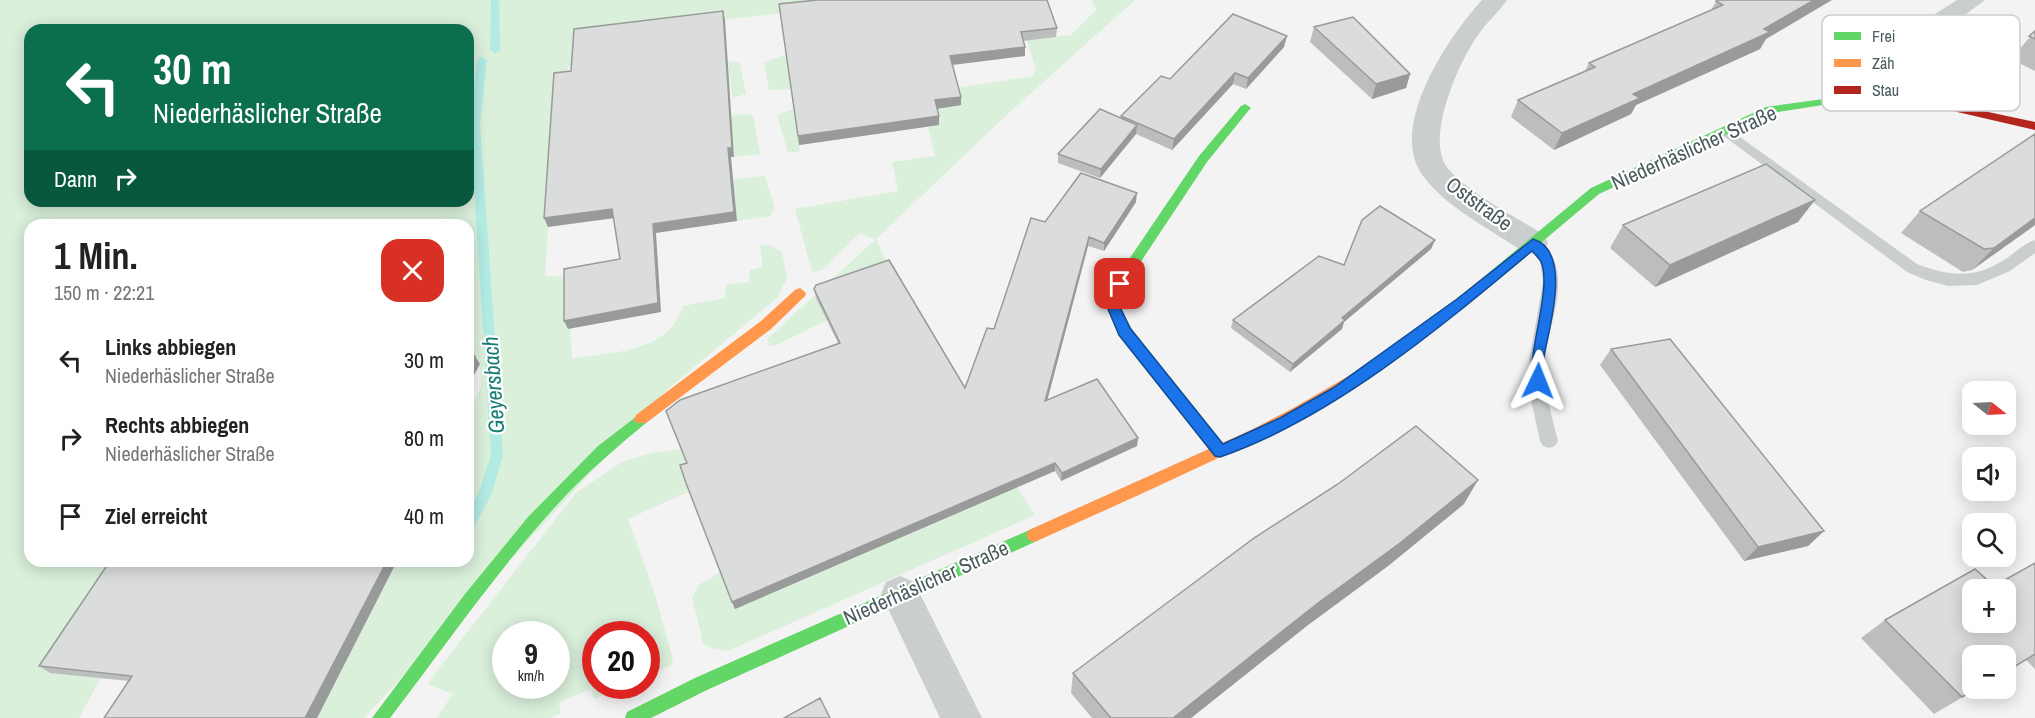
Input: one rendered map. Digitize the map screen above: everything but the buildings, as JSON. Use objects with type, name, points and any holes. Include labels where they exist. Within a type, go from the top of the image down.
[{"type":"street","name":"Oststraße","points":[[1495,0],[1464,35],[1444,71],[1432,111],[1426,154],[1433,169],[1448,182],[1533,243]]},
{"type":"street","points":[[1952,15],[1973,0]]},
{"type":"street","name":"Niederhäslicher Straße","points":[[633,718],[701,684],[1285,422],[1338,392],[1462,302],[1595,191],[1770,110],[1822,102]]},
{"type":"street","points":[[1220,451],[1129,337],[1114,309],[1120,284],[1203,159],[1245,108]]},
{"type":"street","name":"Niederhäslicher Straße","points":[[1968,111],[2035,126]]},
{"type":"street","points":[[380,718],[545,506],[616,438],[749,339],[800,294]]},
{"type":"street","points":[[900,594],[961,718]]},
{"type":"lane","points":[[1726,131],[1912,268],[1937,279],[1963,283],[1981,280],[1994,275],[2035,245]]},
{"type":"lane","points":[[1533,243],[1547,261],[1551,282],[1537,361],[1539,400],[1549,441]]},
{"type":"green space","points":[[0,0],[891,0],[577,38],[576,58],[557,82],[545,276],[568,277],[572,359],[637,348],[652,342],[676,322],[683,306],[725,298],[726,285],[749,282],[750,270],[763,267],[760,246],[770,245],[782,252],[787,278],[777,298],[669,388],[364,718],[316,718],[394,567],[474,567],[474,403],[481,386],[480,364],[474,364],[474,219],[24,219],[24,567],[122,567],[51,672],[101,678],[79,718],[0,718]]},
{"type":"green space","points":[[1092,0],[1135,0],[1012,110],[876,239],[890,269],[815,295],[875,240],[860,233],[822,270],[812,272],[795,209],[898,191],[892,162],[935,156],[928,127],[939,125],[935,109],[961,105],[957,88],[1033,76],[1036,70],[1027,40],[1071,35],[1096,10]]},
{"type":"green space","points":[[787,54],[791,89],[769,90],[764,62]]},
{"type":"green space","points":[[728,61],[740,63],[746,94],[732,98]]},
{"type":"green space","points":[[794,109],[800,151],[788,153],[777,115]]},
{"type":"green space","points":[[746,114],[753,116],[760,154],[734,157],[730,116]]},
{"type":"green space","points":[[765,176],[775,209],[770,216],[737,221],[733,179]]},
{"type":"green space","points":[[815,295],[827,320],[774,346],[769,345],[767,339]]},
{"type":"green space","points":[[938,352],[690,491],[628,519],[653,588],[673,659],[671,665],[660,670],[660,621],[582,621],[582,693],[570,698],[570,621],[492,621],[492,699],[566,699],[559,702],[561,713],[550,718],[436,718],[453,694],[428,684],[576,493],[623,461],[653,453],[682,449]]},
{"type":"green space","points":[[1017,487],[1035,515],[728,651],[710,648],[703,643],[692,597],[699,585],[721,571]]},
{"type":"waterway","name":"Geyersbach","points":[[495,0],[495,50]]},
{"type":"waterway","name":"Geyersbach","points":[[474,514],[485,493],[497,455],[475,124],[482,60]]},
{"type":"traffic: fast","points":[[1383,361],[1462,302],[1595,191],[1770,110],[1822,102]]},
{"type":"traffic: fast","points":[[1220,451],[1129,337],[1114,309],[1120,283],[1203,159],[1245,108]]},
{"type":"traffic: fast","points":[[380,718],[470,599],[533,521],[567,485],[641,419]]},
{"type":"traffic: fast","points":[[633,718],[701,684],[1034,535]]},
{"type":"traffic: slow","points":[[641,419],[766,325],[800,293]]},
{"type":"traffic: slow","points":[[1034,535],[1256,434],[1342,387],[1383,361]]},
{"type":"traffic: jam","points":[[1968,111],[2035,126]]},
{"type":"route","points":[[1120,284],[1114,309],[1124,331],[1220,451],[1285,422],[1338,392],[1390,357],[1462,302],[1533,243],[1547,261],[1551,282],[1537,361],[1538,381]]}]
